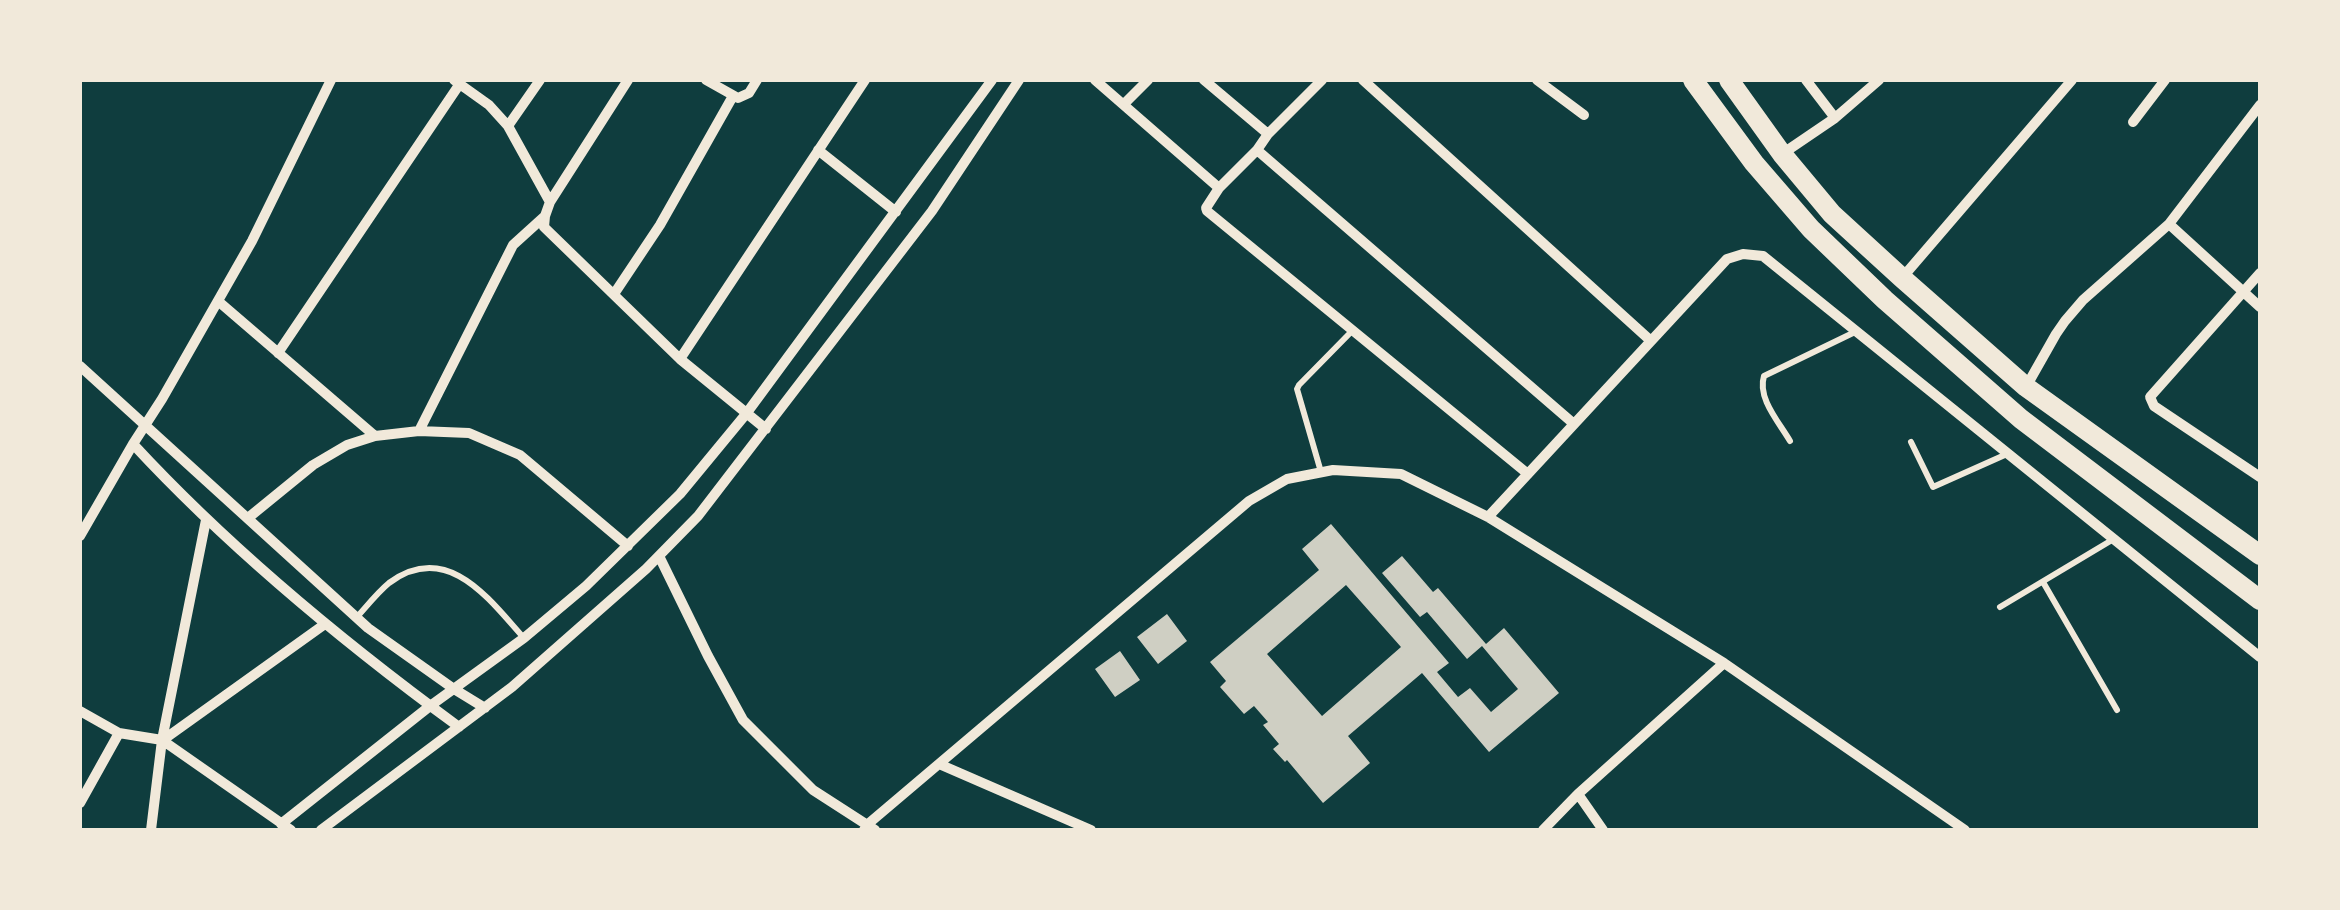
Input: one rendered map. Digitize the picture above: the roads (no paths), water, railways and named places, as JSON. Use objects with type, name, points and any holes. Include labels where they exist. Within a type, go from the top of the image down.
[{"type":"highway","points":[[1693,80],[1754,163],[1811,229],[1885,300],[2021,419],[2260,600]]},
{"type":"highway","points":[[1729,80],[1782,154],[1832,214],[1902,278],[2026,387],[2260,555]]},
{"type":"street","points":[[80,536],[252,241],[331,80]]},
{"type":"street","points":[[508,126],[540,80]]},
{"type":"street","points":[[628,80],[550,202],[544,227],[680,359],[766,430]]},
{"type":"street","points":[[706,80],[738,98],[749,93],[757,80]]},
{"type":"street","points":[[680,359],[865,80]]},
{"type":"street","points":[[80,711],[119,733],[162,740],[286,827],[430,706],[524,638],[586,586],[680,494],[746,414],[992,80]]},
{"type":"street","points":[[321,830],[485,708],[600,611],[698,516],[932,211],[1020,80]]},
{"type":"street","points":[[1095,80],[1219,188]]},
{"type":"street","points":[[1124,104],[1148,80]]},
{"type":"street","points":[[1204,80],[1268,134]]},
{"type":"street","points":[[1322,80],[1219,188],[1207,211],[1528,474]]},
{"type":"street","points":[[1363,80],[1651,340]]},
{"type":"street","points":[[1538,80],[1584,114]]},
{"type":"street","points":[[1806,80],[1835,118]]},
{"type":"street","points":[[1782,154],[1835,118],[1879,80]]},
{"type":"street","points":[[1902,278],[2072,80]]},
{"type":"street","points":[[2133,122],[2165,80]]},
{"type":"street","points":[[278,353],[456,82],[489,104],[508,126],[550,202]]},
{"type":"street","points":[[614,294],[660,225],[733,96]]},
{"type":"street","points":[[2026,387],[2056,334],[2083,300],[2168,224],[2260,105]]},
{"type":"street","points":[[818,150],[896,212]]},
{"type":"street","points":[[1257,150],[1574,424]]},
{"type":"street","points":[[419,431],[513,245],[544,216]]},
{"type":"street","points":[[2168,224],[2260,307]]},
{"type":"street","points":[[1488,517],[1726,259],[1743,254],[1763,256],[2260,657]]},
{"type":"street","points":[[2260,274],[2150,397],[2150,402],[2196,436],[2260,478]]},
{"type":"street","points":[[218,301],[374,436]]},
{"type":"street","points":[[80,366],[368,628],[485,708]]},
{"type":"street","points":[[248,518],[314,465],[347,445],[374,436],[419,431],[469,433],[520,455],[628,546]]},
{"type":"street","points":[[132,444],[206,520],[325,624],[459,727]]},
{"type":"street","points":[[660,556],[743,720],[813,790],[869,828],[1249,501],[1287,479],[1333,470],[1402,474],[1488,517],[1724,663],[1965,830]]},
{"type":"street","points":[[151,830],[162,740],[206,520]]},
{"type":"street","points":[[162,740],[325,624]]},
{"type":"street","points":[[1543,830],[1724,663]]},
{"type":"street","points":[[80,803],[119,733]]},
{"type":"street","points":[[939,764],[1090,830]]},
{"type":"street","points":[[1578,794],[1603,830]]},
{"type":"lane","points":[[1322,472],[1298,389],[1353,330]]},
{"type":"lane","points":[[1790,440],[1764,395],[1764,376],[1856,332]]},
{"type":"lane","points":[[1911,442],[1933,486],[2008,454]]},
{"type":"lane","points":[[2000,607],[2114,539]]},
{"type":"lane","points":[[357,617],[398,578],[420,570],[444,570],[475,585],[524,638]]},
{"type":"lane","points":[[2043,582],[2118,710]]}]
